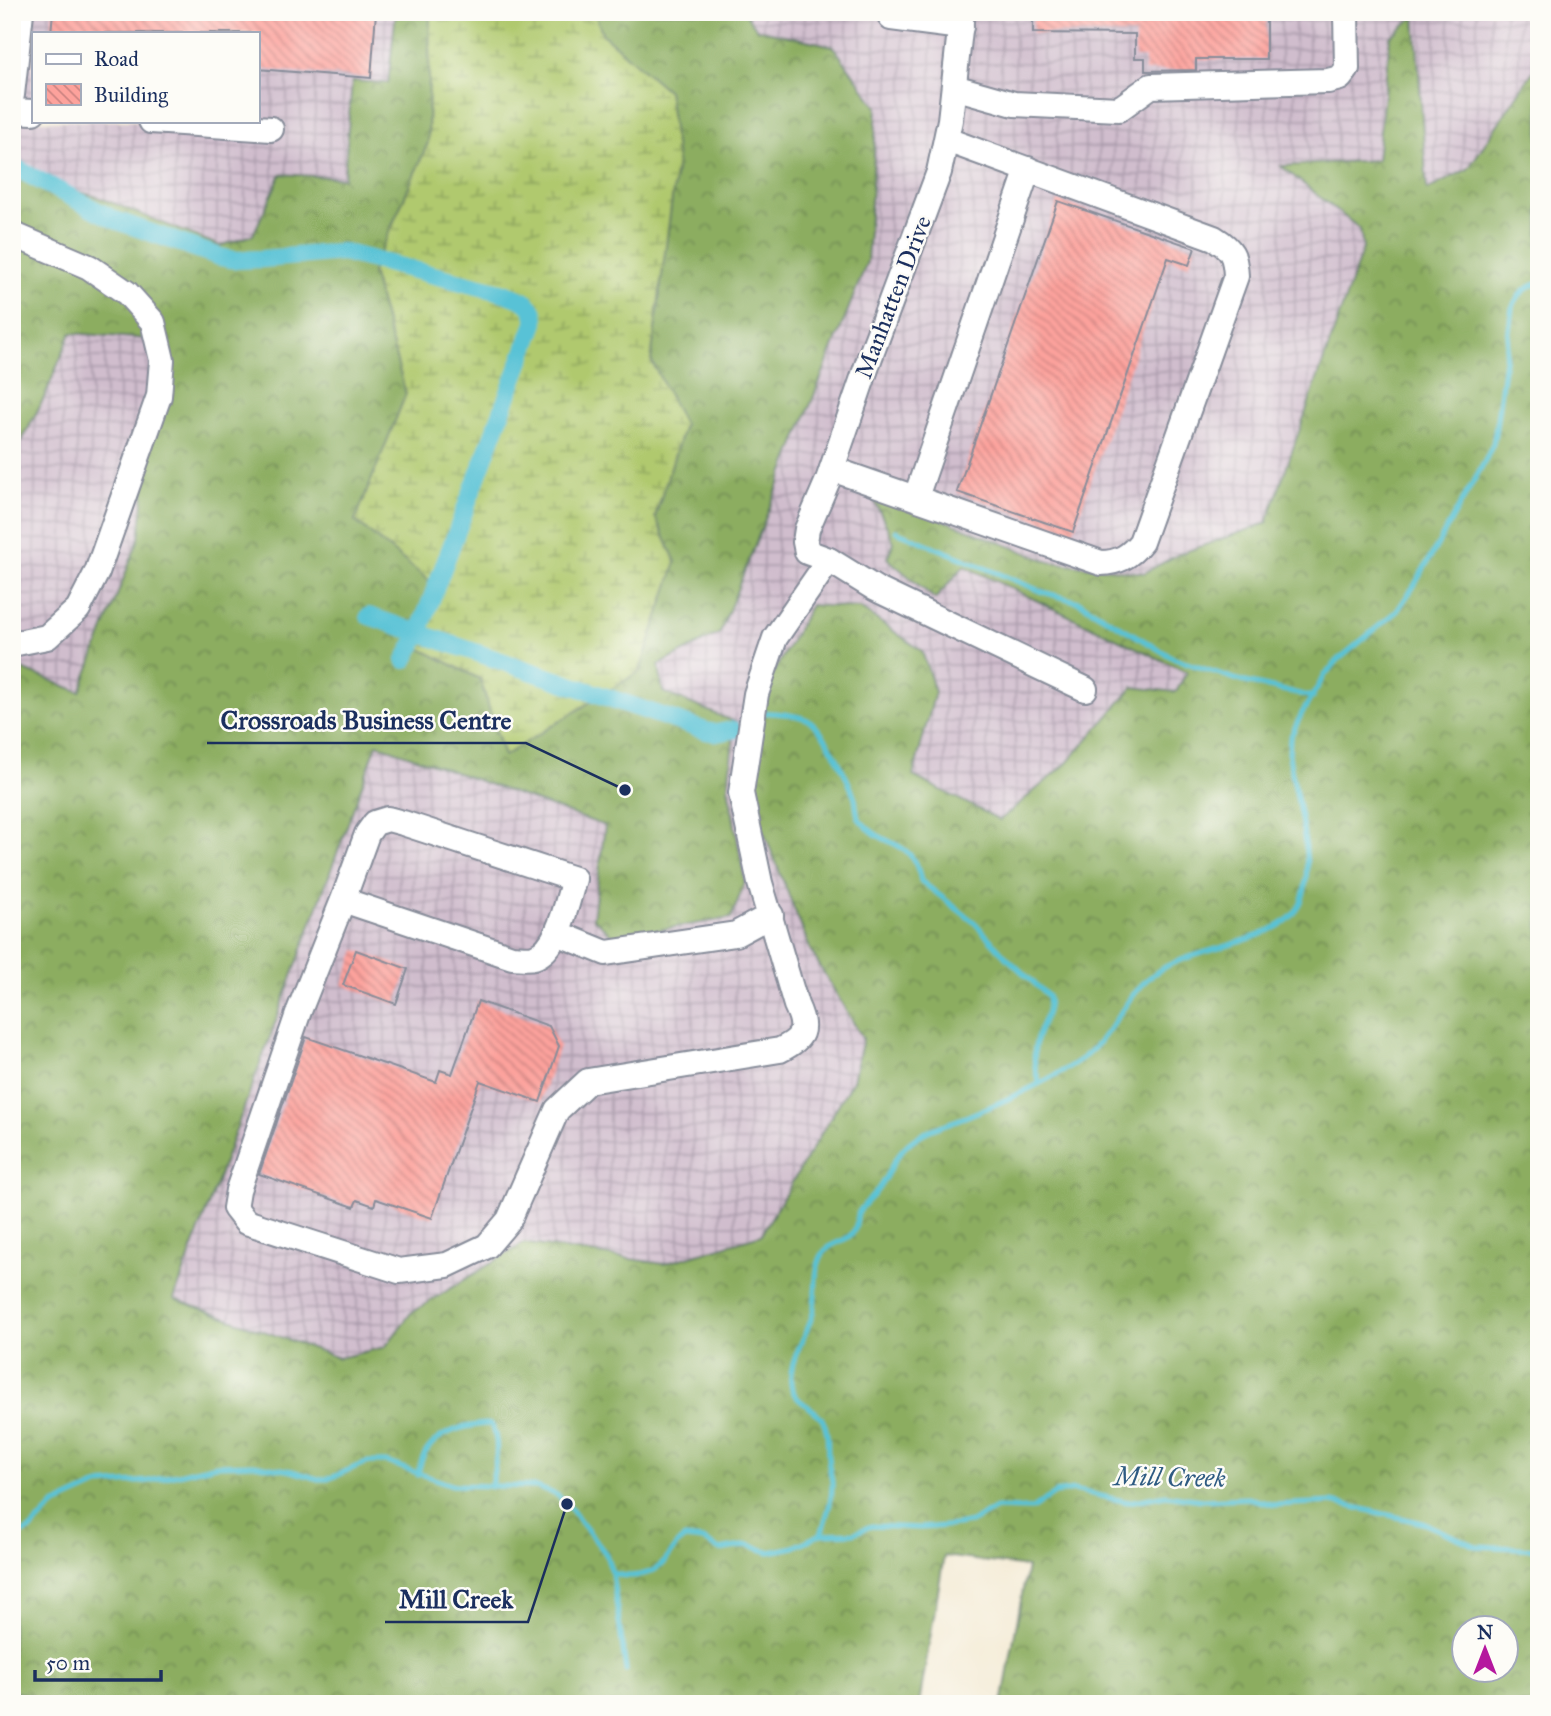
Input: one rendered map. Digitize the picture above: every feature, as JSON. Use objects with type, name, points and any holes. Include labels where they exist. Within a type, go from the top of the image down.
[{"type":"street","points":[[12,95],[21,12]]},
{"type":"street","points":[[891,12],[891,18],[962,20]]},
{"type":"street","points":[[954,87],[1014,104],[1119,109],[1151,86],[1328,81],[1340,78],[1347,69],[1346,12]]},
{"type":"street","name":"Manhatten Drive","points":[[829,560],[807,552],[807,529],[832,469],[861,382],[930,199],[947,140],[962,20]]},
{"type":"street","points":[[12,111],[32,112]]},
{"type":"street","points":[[166,122],[271,129]]},
{"type":"street","points":[[832,469],[1101,563],[1121,559],[1141,542],[1146,530],[1232,289],[1236,262],[1229,246],[1214,237],[947,140]]},
{"type":"street","points":[[916,497],[1028,169]]},
{"type":"street","points":[[12,234],[89,267],[127,293],[153,322],[162,360],[159,396],[97,572],[78,609],[47,636],[12,644]]},
{"type":"street","points":[[343,900],[512,957],[537,956],[546,950],[557,933],[574,879],[388,819],[375,823],[367,834],[295,1024],[238,1190],[235,1208],[246,1222],[399,1271],[447,1265],[487,1245],[509,1220],[557,1110],[588,1081],[780,1050],[795,1042],[803,1032],[802,1017],[796,1005],[760,883],[741,793],[756,694],[775,638],[829,560],[876,589],[1085,689]]},
{"type":"street","points":[[557,933],[606,953],[736,934],[771,915]]},
{"type":"shaded area","points":[[12,12],[1539,12],[1539,154],[1363,249],[1222,652],[822,1131],[761,1235],[577,1290],[404,1369],[12,1350]]},
{"type":"green space","points":[[396,12],[430,12],[428,143],[372,272],[406,394],[355,521],[438,587],[414,645],[480,679],[504,756],[676,562],[655,517],[684,425],[651,360],[677,160],[668,91],[603,35],[594,12],[744,12],[757,29],[833,46],[877,107],[867,262],[720,633],[659,665],[663,692],[735,722],[728,787],[745,882],[731,918],[614,937],[593,918],[605,826],[377,744],[174,1299],[339,1358],[385,1347],[411,1313],[524,1243],[664,1264],[761,1235],[853,1080],[863,1039],[811,951],[749,795],[770,679],[811,605],[860,608],[922,651],[935,692],[913,776],[1000,820],[1067,763],[1133,687],[1176,692],[1187,672],[964,566],[935,599],[887,558],[894,542],[870,491],[1050,562],[1144,573],[1179,554],[1267,523],[1363,248],[1360,229],[1281,166],[1377,160],[1390,37],[1415,16],[1427,190],[1468,169],[1539,62],[1539,1704],[1002,1704],[1027,1567],[944,1556],[919,1704],[59,1704],[12,1691],[12,665],[80,692],[139,538],[161,340],[71,333],[44,398],[16,452],[12,451],[12,174],[98,197],[220,246],[253,235],[281,174],[344,178],[352,81],[388,83]]},
{"type":"green space","points":[[430,12],[594,12],[603,35],[668,91],[677,160],[651,360],[684,425],[655,517],[676,562],[640,671],[504,756],[480,679],[413,645],[437,587],[355,521],[406,394],[372,272],[428,143]]},
{"type":"building","points":[[53,12],[376,12],[371,78],[259,69],[259,32],[51,32]]},
{"type":"building","points":[[1033,12],[1266,12],[1266,59],[1196,59],[1196,70],[1145,71],[1145,58],[1135,58],[1135,34],[1033,33]]},
{"type":"building","points":[[1058,201],[1195,248],[1189,265],[1168,258],[1073,532],[957,492]]},
{"type":"building","points":[[356,950],[408,969],[396,1004],[343,985]]},
{"type":"building","points":[[478,1001],[549,1026],[559,1046],[540,1102],[480,1081],[432,1218],[376,1199],[374,1206],[357,1200],[354,1207],[259,1174],[306,1037],[436,1082],[440,1070],[452,1074]]},
{"type":"waterway","points":[[12,166],[115,220],[220,257],[235,260],[263,259],[342,252],[501,292],[530,306],[535,323],[416,640],[405,660]]},
{"type":"waterway","points":[[821,1534],[832,1489],[827,1432],[819,1415],[794,1394],[791,1370],[813,1313],[817,1269],[822,1255],[829,1247],[852,1234],[860,1211],[908,1144],[930,1130],[1027,1090],[1081,1059],[1102,1039],[1136,991],[1158,971],[1172,963],[1273,929],[1288,920],[1298,908],[1307,874],[1304,833],[1289,755],[1290,738],[1325,675],[1338,660],[1397,611],[1485,461],[1493,444],[1512,308],[1522,293],[1539,283]]},
{"type":"waterway","points":[[896,531],[1043,592],[1079,602],[1175,659],[1241,681],[1313,697]]},
{"type":"waterway","points":[[369,616],[706,731],[716,733],[733,730]]},
{"type":"waterway","points":[[763,713],[800,717],[810,721],[829,745],[846,777],[860,820],[879,836],[905,850],[917,867],[921,881],[974,922],[1007,958],[1048,996],[1048,1008],[1034,1051],[1039,1082]]},
{"type":"waterway","points":[[418,1475],[421,1462],[433,1443],[462,1428],[486,1424],[491,1425],[496,1439],[491,1487]]},
{"type":"waterway","name":"Mill Creek","points":[[12,1538],[31,1529],[54,1505],[98,1485],[149,1481],[216,1465],[254,1464],[328,1479],[367,1462],[386,1462],[452,1485],[537,1487],[557,1495],[567,1504],[606,1554],[612,1573],[626,1670]]},
{"type":"waterway","name":"Mill Creek","points":[[612,1573],[634,1576],[655,1570],[685,1538],[703,1540],[720,1550],[748,1545],[770,1552],[794,1547],[821,1534],[854,1533],[871,1526],[921,1528],[957,1525],[971,1522],[996,1508],[1032,1509],[1055,1493],[1074,1490],[1128,1502],[1166,1495],[1202,1500],[1248,1498],[1275,1505],[1332,1502],[1423,1523],[1476,1546],[1539,1549]]},
{"type":"place","name":"Crossroads Business Centre","points":[[625,790]]},
{"type":"place","name":"Mill Creek","points":[[567,1504]]}]
